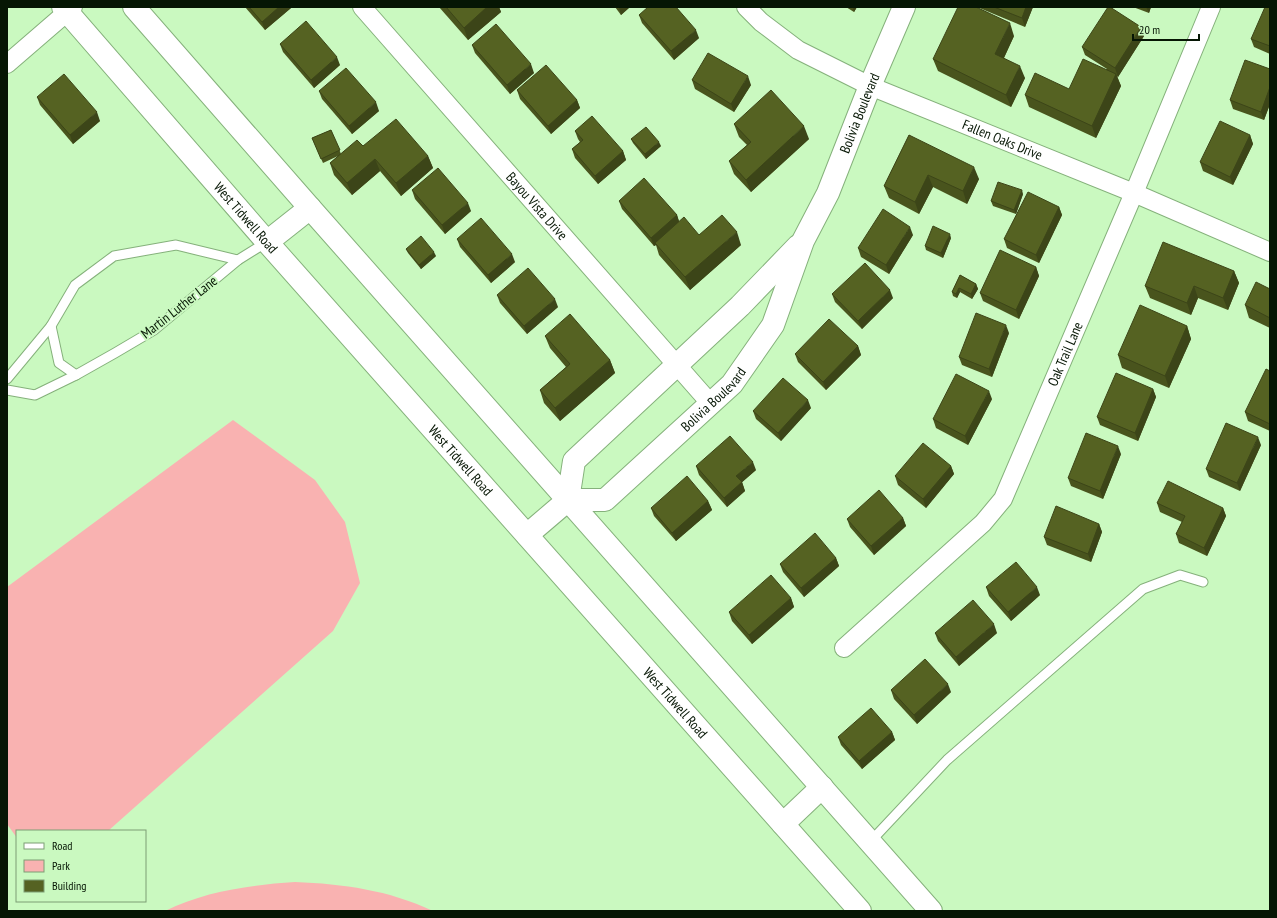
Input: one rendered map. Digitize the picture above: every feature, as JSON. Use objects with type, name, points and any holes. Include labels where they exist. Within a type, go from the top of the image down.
[{"type":"main road","points":[[134,7],[931,911]]},
{"type":"main road","name":"Bolivia Boulevard","points":[[803,241],[740,306],[574,461],[568,500],[605,500],[732,384],[773,325],[803,241],[828,193],[870,86],[904,7]]},
{"type":"main road","name":"West Tidwell Road","points":[[67,9],[267,242],[860,911]]},
{"type":"main road","points":[[267,242],[310,208]]},
{"type":"main road","points":[[527,535],[568,500]]},
{"type":"main road","points":[[783,824],[822,787]]},
{"type":"street","name":"Bayou Vista Drive","points":[[362,7],[711,404]]},
{"type":"street","name":"Fallen Oaks Drive","points":[[746,7],[761,22],[798,50],[870,86],[1134,193],[1270,252]]},
{"type":"street","name":"Oak Trail Lane","points":[[844,648],[983,523],[1003,499],[1134,193],[1211,7]]},
{"type":"street","points":[[7,64],[67,9]]},
{"type":"lane","name":"Martin Luther Lane","points":[[7,390],[35,395],[76,375],[154,330],[238,260],[267,242]]},
{"type":"lane","name":"Martin Luther Lane","points":[[7,379],[51,326],[76,285],[114,256],[176,245],[238,260]]},
{"type":"lane","points":[[51,326],[59,363],[76,375]]},
{"type":"lane","points":[[870,842],[947,760],[1143,589],[1180,575],[1203,582]]},
{"type":"green space","points":[[233,420],[315,480],[345,522],[360,583],[333,631],[109,830],[16,830],[16,837],[7,824],[7,587]]},
{"type":"green space","points":[[295,882],[331,884],[366,889],[399,898],[433,911],[165,911],[196,898],[228,890]]},
{"type":"building","points":[[249,7],[279,7],[262,22]]},
{"type":"building","points":[[446,7],[487,7],[464,28]]},
{"type":"building","points":[[648,7],[676,7],[696,30],[671,51],[639,15]]},
{"type":"building","points":[[958,7],[976,7],[1010,23],[995,54],[1020,66],[1006,95],[933,59]]},
{"type":"building","points":[[994,7],[1026,7],[1022,18]]},
{"type":"building","points":[[1108,7],[1141,27],[1115,68],[1082,47]]},
{"type":"building","points":[[1265,7],[1270,7],[1270,46],[1251,39]]},
{"type":"building","points":[[306,21],[337,57],[311,80],[280,44]]},
{"type":"building","points":[[496,24],[531,64],[507,85],[472,45]]},
{"type":"building","points":[[708,53],[748,76],[731,104],[692,80]]},
{"type":"building","points":[[1083,59],[1116,74],[1092,126],[1025,95],[1035,73],[1069,89]]},
{"type":"building","points":[[1245,60],[1270,69],[1270,87],[1261,112],[1230,100]]},
{"type":"building","points":[[546,65],[577,100],[548,126],[517,90]]},
{"type":"building","points":[[346,68],[376,102],[349,126],[319,91]]},
{"type":"building","points":[[64,74],[97,112],[70,135],[37,97]]},
{"type":"building","points":[[771,90],[804,126],[746,180],[729,161],[751,142],[734,124]]},
{"type":"building","points":[[592,116],[623,151],[595,176],[572,149],[583,140],[575,131]]},
{"type":"building","points":[[396,119],[428,156],[396,183],[375,159],[347,183],[330,163],[357,140],[363,146]]},
{"type":"building","points":[[1220,121],[1250,135],[1230,177],[1200,162]]},
{"type":"building","points":[[646,127],[659,142],[645,154],[631,139]]},
{"type":"building","points":[[331,130],[340,150],[321,159],[312,138]]},
{"type":"building","points":[[909,135],[974,167],[963,191],[928,175],[915,202],[884,186]]},
{"type":"building","points":[[438,168],[468,203],[442,225],[412,190]]},
{"type":"building","points":[[644,178],[677,215],[651,238],[619,201]]},
{"type":"building","points":[[998,182],[1022,190],[1014,210],[991,201]]},
{"type":"building","points":[[1028,192],[1059,207],[1036,255],[1004,239]]},
{"type":"building","points":[[883,209],[910,227],[886,265],[858,248]]},
{"type":"building","points":[[722,215],[737,232],[685,277],[655,243],[684,217],[699,235]]},
{"type":"building","points":[[481,218],[512,254],[488,275],[457,239]]},
{"type":"building","points":[[933,226],[950,234],[941,253],[925,246]]},
{"type":"building","points":[[421,236],[434,252],[419,265],[406,249]]},
{"type":"building","points":[[1163,242],[1234,271],[1223,298],[1194,286],[1187,303],[1145,286]]},
{"type":"building","points":[[1000,250],[1036,267],[1016,310],[980,293]]},
{"type":"building","points":[[865,263],[890,290],[858,321],[832,294]]},
{"type":"building","points":[[528,268],[555,299],[524,326],[497,295]]},
{"type":"building","points":[[960,275],[976,284],[971,294],[959,288],[956,294],[952,292]]},
{"type":"building","points":[[1256,282],[1270,289],[1270,318],[1245,305]]},
{"type":"building","points":[[1140,305],[1187,326],[1165,376],[1118,355]]},
{"type":"building","points":[[976,313],[1006,325],[989,369],[959,357]]},
{"type":"building","points":[[570,314],[610,360],[555,408],[540,390],[570,364],[545,336]]},
{"type":"building","points":[[829,319],[858,346],[823,382],[795,354]]},
{"type":"building","points":[[1266,369],[1270,371],[1270,424],[1245,412]]},
{"type":"building","points":[[1116,373],[1153,389],[1135,433],[1097,417]]},
{"type":"building","points":[[956,374],[989,391],[965,436],[933,419]]},
{"type":"building","points":[[783,378],[808,400],[778,433],[753,411]]},
{"type":"building","points":[[1226,423],[1258,437],[1237,483],[1206,469]]},
{"type":"building","points":[[1086,433],[1118,446],[1100,491],[1068,478]]},
{"type":"building","points":[[730,436],[753,462],[736,476],[742,482],[724,498],[696,466]]},
{"type":"building","points":[[923,443],[951,466],[923,499],[895,476]]},
{"type":"building","points":[[687,476],[708,501],[672,533],[651,508]]},
{"type":"building","points":[[1168,481],[1223,508],[1204,548],[1176,534],[1185,516],[1157,503]]},
{"type":"building","points":[[879,490],[903,518],[871,546],[847,519]]},
{"type":"building","points":[[1056,506],[1099,524],[1088,554],[1044,537]]},
{"type":"building","points":[[815,533],[836,558],[801,588],[780,564]]},
{"type":"building","points":[[1016,562],[1037,587],[1008,612],[986,587]]},
{"type":"building","points":[[771,575],[791,598],[749,635],[729,612]]},
{"type":"building","points":[[973,600],[994,624],[956,657],[935,633]]},
{"type":"building","points":[[925,659],[948,684],[914,715],[891,690]]},
{"type":"building","points":[[871,708],[892,732],[859,761],[838,737]]}]
